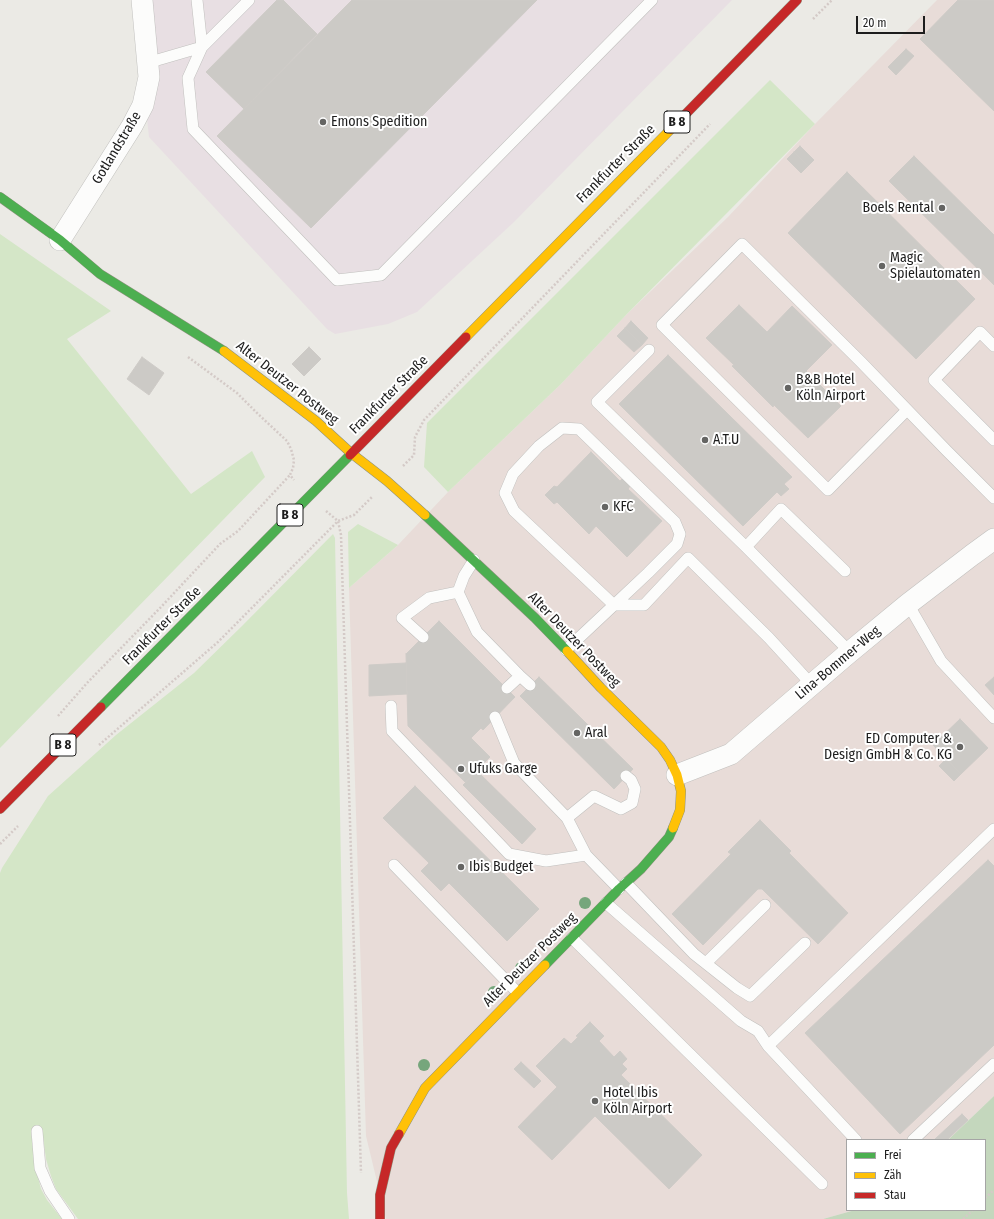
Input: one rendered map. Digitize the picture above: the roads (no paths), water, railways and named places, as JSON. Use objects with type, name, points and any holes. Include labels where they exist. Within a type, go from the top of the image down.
[{"type":"street","name":"Gotlandstraße","points":[[60,240],[132,126],[143,105],[149,77],[142,0]]},
{"type":"street","name":"Frankfurter Straße","points":[[0,809],[797,0]]},
{"type":"street","name":"Alter Deutzer Postweg","points":[[0,197],[60,240],[100,274],[224,351],[316,422],[351,453],[387,481],[535,618],[601,688],[662,747],[677,775],[681,791],[680,810],[669,837],[641,869],[622,886],[606,904],[517,992],[425,1088],[391,1148],[380,1195],[380,1219]]},
{"type":"street","name":"Lina-Bommer-Weg","points":[[677,775],[730,754],[908,604],[994,539]]},
{"type":"lane","points":[[197,0],[202,47]]},
{"type":"lane","points":[[249,0],[202,47],[188,78],[193,129],[337,280],[381,275],[652,0]]},
{"type":"lane","points":[[147,63],[202,47]]},
{"type":"lane","points":[[907,410],[828,490],[662,325],[742,244],[861,362],[994,498]]},
{"type":"lane","points":[[994,346],[980,332],[934,380],[994,440]]},
{"type":"lane","points":[[650,350],[597,402],[746,546],[850,652]]},
{"type":"lane","points":[[566,650],[614,604],[677,544],[680,534],[675,522],[579,429],[562,428],[539,446],[513,474],[505,493],[514,511],[614,604],[644,605],[688,558],[769,638],[812,685]]},
{"type":"lane","points":[[746,546],[781,509],[844,572]]},
{"type":"lane","points":[[474,560],[464,576],[458,592],[477,632],[530,686]]},
{"type":"lane","points":[[423,637],[402,618],[429,598],[458,592]]},
{"type":"lane","points":[[908,604],[941,661],[994,718]]},
{"type":"lane","points":[[507,688],[520,676]]},
{"type":"lane","points":[[391,706],[392,731],[509,854],[546,860],[586,855]]},
{"type":"lane","points":[[495,717],[514,763],[567,818],[586,855],[622,886],[694,954],[737,988],[750,996],[805,943]]},
{"type":"lane","points":[[567,818],[594,796],[621,809],[632,803],[635,789],[631,780],[626,776]]},
{"type":"lane","points":[[768,1046],[994,829]]},
{"type":"lane","points":[[394,865],[517,992]]},
{"type":"lane","points":[[606,904],[741,1020],[758,1031],[768,1046],[855,1139]]},
{"type":"lane","points":[[706,963],[765,905]]},
{"type":"lane","points":[[572,938],[822,1184]]},
{"type":"lane","points":[[914,1139],[994,1064]]},
{"type":"lane","points":[[37,1131],[40,1168],[50,1191],[69,1219]]},
{"type":"place","name":"Emons Spedition","points":[[323,122]]},
{"type":"place","name":"Boels Rental","points":[[942,208]]},
{"type":"place","name":"Magic Spielautomaten","points":[[882,266]]},
{"type":"place","name":"B&B Hotel Köln Airport","points":[[788,388]]},
{"type":"place","name":"A.T.U","points":[[705,440]]},
{"type":"place","name":"KFC","points":[[605,507]]},
{"type":"place","name":"Aral","points":[[577,733]]},
{"type":"place","name":"ED Computer & Design GmbH & Co. KG","points":[[960,747]]},
{"type":"place","name":"Ufuks Garge","points":[[461,769]]},
{"type":"place","name":"Ibis Budget","points":[[461,867]]},
{"type":"place","name":"Hotel Ibis Köln Airport","points":[[595,1101]]}]
